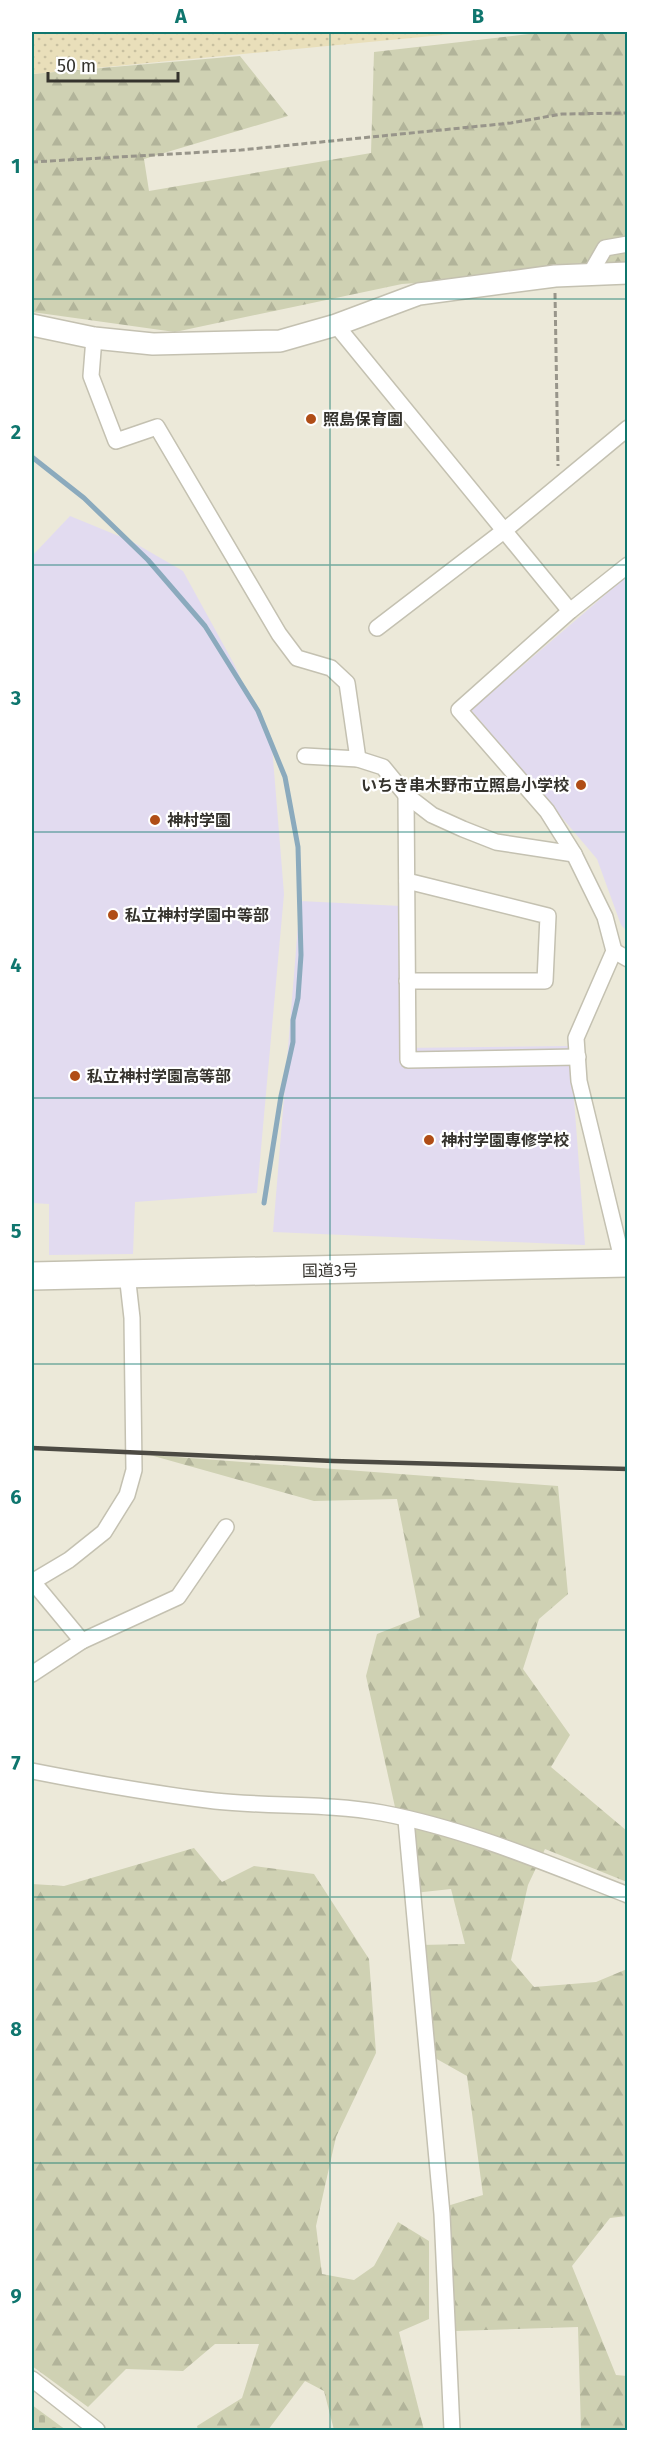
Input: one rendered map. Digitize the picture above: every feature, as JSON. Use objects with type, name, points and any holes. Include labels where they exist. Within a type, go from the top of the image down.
[{"type":"highway","name":"国道3号","points":[[32,1276],[625,1263]]},
{"type":"street","points":[[590,274],[605,248],[627,244]]},
{"type":"street","points":[[32,325],[94,338],[153,344],[280,341],[336,325],[419,294],[555,276],[627,273]]},
{"type":"street","points":[[336,325],[570,611]]},
{"type":"street","points":[[94,338],[91,376],[116,441],[157,427],[279,634],[297,658],[331,668],[346,683],[358,759]]},
{"type":"street","points":[[377,628],[505,530],[627,428]]},
{"type":"street","points":[[625,1263],[579,1081],[576,1038],[621,955],[574,854],[547,810],[459,710],[570,611],[627,565]]},
{"type":"street","points":[[305,756],[358,759],[383,767],[406,795],[432,815],[496,842],[574,854]]},
{"type":"street","points":[[406,795],[408,1060],[578,1057]]},
{"type":"street","points":[[407,881],[548,916],[545,981],[407,981]]},
{"type":"street","points":[[82,1641],[32,1582],[69,1560],[104,1532],[127,1495],[134,1470],[136,1451],[132,1318],[127,1274]]},
{"type":"street","points":[[32,1674],[82,1641],[178,1597],[226,1527]]},
{"type":"street","points":[[32,1771],[142,1792],[218,1801],[312,1805],[383,1814],[448,1830],[516,1851],[627,1895]]},
{"type":"street","points":[[406,1820],[442,2214],[452,2430]]},
{"type":"street","points":[[32,2379],[97,2430]]},
{"type":"path","points":[[32,162],[241,150],[511,123],[562,114],[627,113]]},
{"type":"path","points":[[555,276],[559,486]]},
{"type":"shaded area","name":"神村学園","points":[[70,516],[131,541],[183,571],[234,664],[272,746],[284,894],[257,1193],[135,1202],[133,1254],[49,1255],[49,1204],[32,1203],[32,556]]},
{"type":"shaded area","name":"いちき串木野市立照島小学校","points":[[627,576],[627,931],[621,925],[597,859],[471,710]]},
{"type":"shaded area","name":"神村学園専修学校","points":[[300,901],[401,906],[400,1048],[570,1046],[585,1245],[273,1232]]},
{"type":"green space","points":[[546,32],[627,32],[627,268],[402,284],[175,332],[32,312],[32,74],[240,56],[288,116],[144,159],[149,191],[371,153],[374,52]]},
{"type":"green space","points":[[150,1455],[558,1486],[568,1594],[539,1619],[523,1669],[570,1735],[551,1767],[627,1831],[627,1882],[545,1849],[528,1885],[511,1960],[534,1987],[596,1982],[627,1969],[627,2216],[610,2218],[572,2266],[616,2375],[627,2376],[627,2430],[581,2430],[578,2327],[455,2331],[444,2207],[483,2195],[467,2076],[435,2058],[420,1945],[465,1944],[451,1889],[414,1893],[366,1676],[377,1634],[420,1617],[397,1499],[314,1501]]},
{"type":"green space","points":[[194,1848],[222,1882],[254,1866],[314,1874],[369,1959],[376,2053],[336,2137],[316,2226],[322,2274],[354,2280],[374,2266],[398,2222],[429,2241],[429,2319],[399,2332],[424,2430],[334,2430],[324,2391],[305,2381],[268,2430],[198,2430],[197,2426],[242,2398],[259,2344],[215,2344],[183,2371],[126,2369],[88,2407],[32,2366],[32,1884],[64,1886]]},
{"type":"green space","points":[[32,2405],[66,2430],[32,2430]]},
{"type":"sand","points":[[32,32],[474,32],[32,74]]},
{"type":"waterway","points":[[32,457],[84,498],[148,560],[205,626],[258,711],[285,777],[298,847],[301,955],[298,998],[293,1020],[293,1042],[281,1096],[264,1203]]},
{"type":"railway","points":[[32,1448],[333,1461],[628,1469]]},
{"type":"place","name":"照島保育園","points":[[311,419]]},
{"type":"place","name":"いちき串木野市立照島小学校","points":[[581,785]]},
{"type":"place","name":"神村学園","points":[[155,820]]},
{"type":"place","name":"私立神村学園中等部","points":[[113,915]]},
{"type":"place","name":"私立神村学園高等部","points":[[75,1076]]},
{"type":"place","name":"神村学園専修学校","points":[[429,1140]]}]
